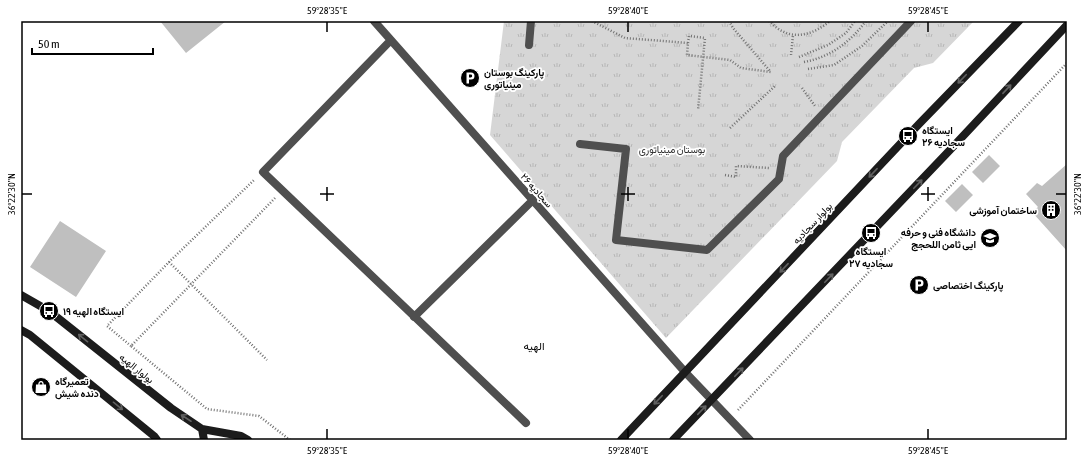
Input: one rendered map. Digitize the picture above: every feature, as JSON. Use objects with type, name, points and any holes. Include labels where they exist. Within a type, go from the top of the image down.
[{"type":"main road","name":"بولوار سجادیه","points":[[621,440],[919,124],[1019,21]]},
{"type":"main road","points":[[673,440],[944,157],[1067,25]]},
{"type":"main road","name":"بولوار الهیه","points":[[21,295],[49,311],[171,408],[202,429],[241,436],[248,440]]},
{"type":"main road","points":[[21,330],[154,436],[157,440]]},
{"type":"main road","points":[[202,429],[204,440]]},
{"type":"street","name":"سجادیه ۲۶","points":[[374,21],[685,372],[750,440]]},
{"type":"street","points":[[529,45],[531,21]]},
{"type":"street","points":[[580,144],[626,149],[616,240],[707,250],[779,179],[783,156],[911,21]]},
{"type":"street","points":[[391,40],[263,172],[526,423]]},
{"type":"street","points":[[414,317],[533,200]]},
{"type":"path","points":[[592,21],[625,38],[688,43]]},
{"type":"path","points":[[698,110],[703,57],[705,38],[689,36],[687,55],[703,57],[730,60],[741,68],[771,72],[728,21]]},
{"type":"path","points":[[769,21],[781,31],[793,36],[811,32],[830,21]]},
{"type":"path","points":[[799,57],[828,45],[846,33],[855,21]]},
{"type":"path","points":[[804,62],[815,60],[843,46],[858,32],[866,21]]},
{"type":"path","points":[[808,69],[834,65],[862,46],[888,21]]},
{"type":"path","points":[[792,55],[793,36]]},
{"type":"path","points":[[729,419],[1067,63]]},
{"type":"path","points":[[730,128],[775,86]]},
{"type":"path","points":[[802,88],[822,115]]},
{"type":"path","points":[[725,175],[736,176],[736,166],[781,169]]},
{"type":"path","points":[[263,172],[169,262],[107,326],[207,409],[259,416],[290,440]]},
{"type":"path","points":[[131,346],[283,190]]},
{"type":"path","points":[[169,262],[267,360]]},
{"type":"green space","name":"بوستان مینیاتوری","points":[[504,21],[974,21],[933,63],[914,68],[842,142],[837,161],[666,338],[490,135]]},
{"type":"building","points":[[160,21],[226,21],[186,53]]},
{"type":"building","points":[[989,155],[1000,166],[983,183],[972,172]]},
{"type":"building","name":"ساختمان آموزشی","points":[[1067,164],[1067,251],[1032,212],[1038,207],[1026,194],[1037,183],[1042,186]]},
{"type":"building","points":[[962,184],[973,195],[956,212],[945,201]]},
{"type":"building","points":[[60,221],[106,251],[76,297],[30,267]]},
{"type":"place","name":"پارکینگ بوستان مینیاتوری","points":[[470,78]]},
{"type":"place","name":"ایستگاه سجادیه ۲۶","points":[[908,136]]},
{"type":"place","name":"ساختمان آموزشی","points":[[1051,210]]},
{"type":"place","name":"ایستگاه سجادیه ۲۷","points":[[871,233]]},
{"type":"place","name":"دانشگاه فنی و حرفه ایی ثامن اللحجج","points":[[990,238]]},
{"type":"place","name":"پارکینگ اختصاصی","points":[[919,285]]},
{"type":"place","name":"ایستگاه الهیه ۱۹","points":[[49,311]]},
{"type":"place","name":"تعمیرگاه دنده شیش","points":[[41,387]]},
{"type":"district","name":"الهیه","points":[[534,346]]}]
